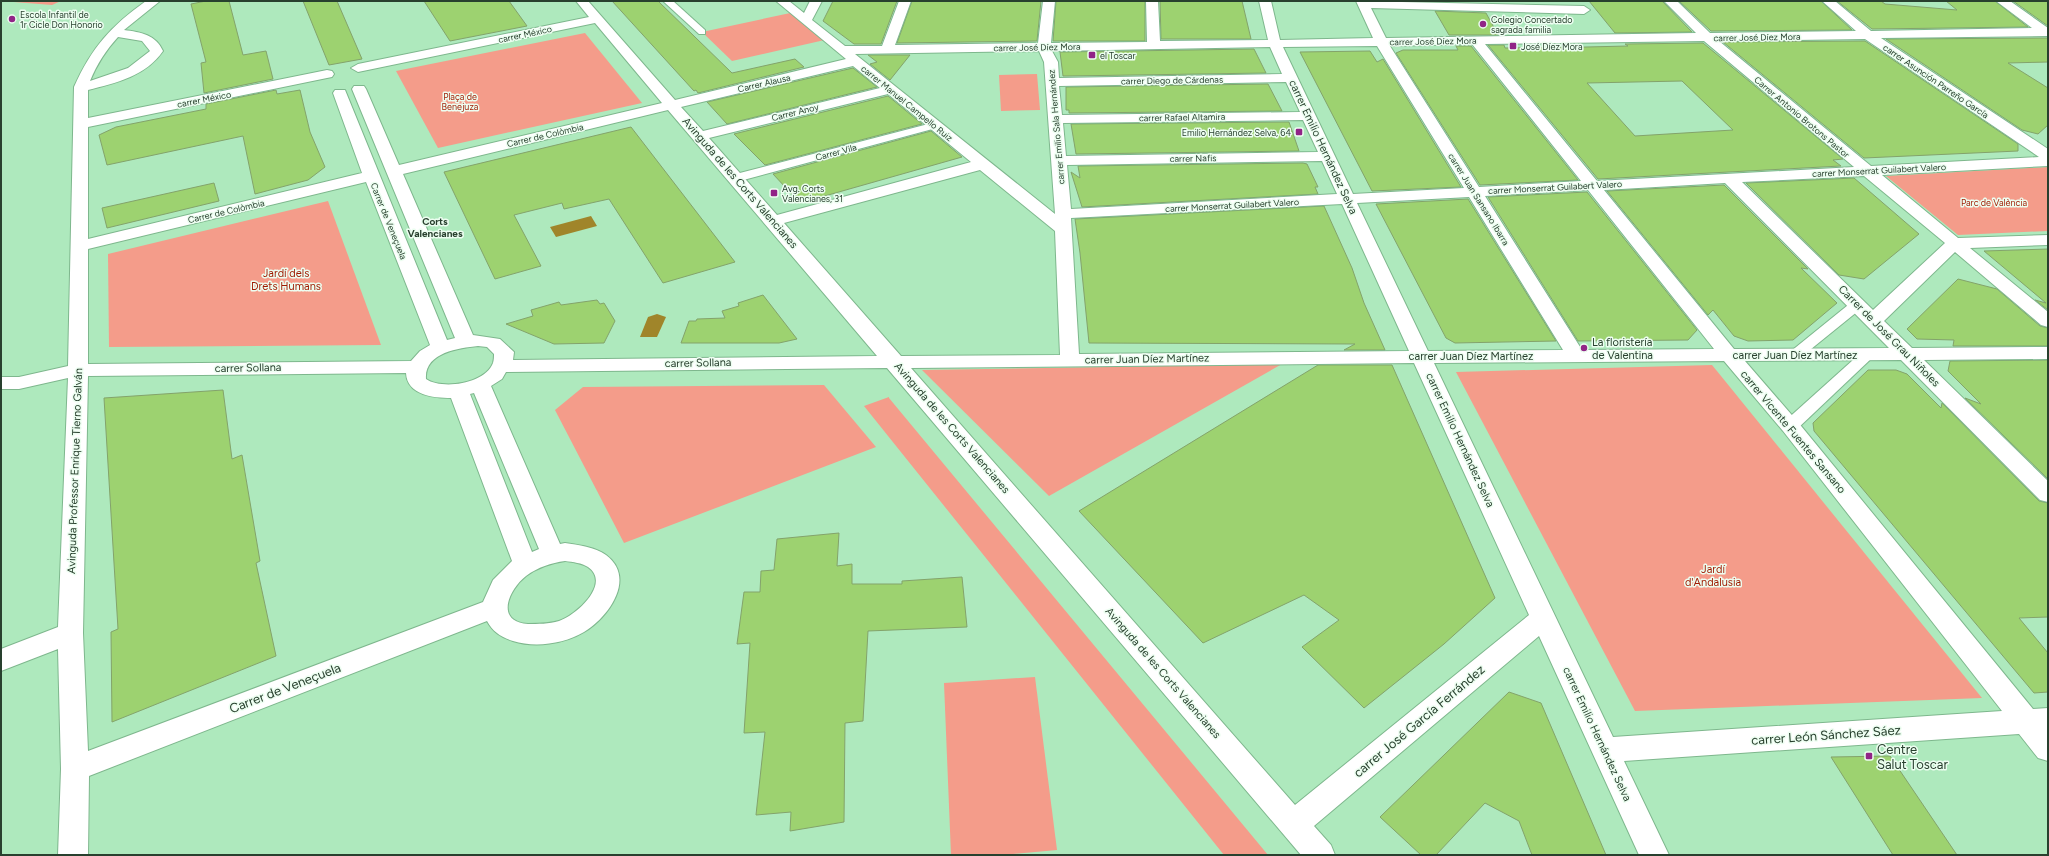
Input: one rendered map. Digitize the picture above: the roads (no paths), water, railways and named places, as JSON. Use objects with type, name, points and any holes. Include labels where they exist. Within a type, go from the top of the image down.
[{"type":"street","name":"Avinguda de les Corts Valencianes","points":[[582,1],[1320,855]]},
{"type":"street","points":[[668,1],[702,32]]},
{"type":"street","name":"carrer Manuel Campello Ruiz","points":[[782,1],[1033,205],[1063,216]]},
{"type":"street","points":[[806,20],[816,1]]},
{"type":"street","points":[[887,49],[905,1]]},
{"type":"street","name":"carrer Emilio Sala Hernández","points":[[1050,1],[1044,47],[1050,62],[1059,161],[1070,360]]},
{"type":"street","points":[[1152,1],[1154,45]]},
{"type":"street","name":"carrer Emilio Hernández Selva","points":[[1265,1],[1275,44],[1654,855]]},
{"type":"street","name":"Carrer Antonio Brotons Pastor","points":[[1670,1],[1707,37],[2048,321]]},
{"type":"street","name":"carrer Asunción Parreño García","points":[[1828,1],[1868,35],[2048,156]]},
{"type":"street","points":[[2002,1],[2047,32]]},
{"type":"street","name":"Avinguda Professor Enrique Tierno Galván","points":[[74,855],[74,768],[70,633],[78,370],[81,87],[90,66],[103,46],[117,33],[126,21],[156,2]]},
{"type":"street","points":[[1363,3],[1580,5],[1608,39]]},
{"type":"street","name":"carrer Juan Sansano Ibarra","points":[[1363,3],[1381,42],[1576,356]]},
{"type":"street","name":"carrer México","points":[[81,124],[598,19]]},
{"type":"street","name":"carrer José Díez Mora","points":[[843,50],[2047,32]]},
{"type":"street","points":[[81,87],[102,82],[143,66],[157,51],[155,44],[148,39],[117,33]]},
{"type":"street","name":"carrer Vicente Fuentes Sansano","points":[[1476,41],[1729,355],[2037,720],[2048,749]]},
{"type":"street","name":"Carrer Alausa","points":[[672,105],[856,61]]},
{"type":"street","points":[[336,72],[314,84],[327,92],[369,84],[378,76],[375,71],[358,68]]},
{"type":"street","name":"carrer Diego de Cárdenas","points":[[1052,82],[1292,78]]},
{"type":"street","points":[[369,84],[394,171],[466,341]]},
{"type":"street","name":"Carrer Anoy","points":[[699,136],[891,89]]},
{"type":"street","name":"Carrer de Veneçuela","points":[[327,92],[372,176],[441,348]]},
{"type":"street","name":"Carrer de Colòmbia","points":[[394,171],[672,105]]},
{"type":"street","name":"carrer Rafael Altamira","points":[[1055,119],[1309,116]]},
{"type":"street","name":"Carrer Vila","points":[[736,178],[936,126]]},
{"type":"street","name":"carrer Nafis","points":[[1059,161],[1328,156]]},
{"type":"street","name":"carrer Monserrat Guilabert Valero","points":[[1063,216],[1348,198],[2048,161]]},
{"type":"street","points":[[773,221],[983,164]]},
{"type":"street","name":"Carrer de Colòmbia","points":[[80,246],[372,176]]},
{"type":"street","name":"Carrer de José Grau Niñoles","points":[[1729,178],[1858,304],[2048,494]]},
{"type":"street","points":[[1033,205],[1045,208],[1063,216]]},
{"type":"street","points":[[1874,320],[1954,243],[2048,240]]},
{"type":"street","points":[[1795,355],[1858,304]]},
{"type":"street","points":[[466,341],[486,341],[500,347],[504,352],[505,359],[497,372],[480,383],[458,390],[437,392],[420,386],[415,377],[417,367],[426,356],[441,348],[466,341]]},
{"type":"street","name":"carrer Juan Díez Martínez","points":[[894,361],[2048,353]]},
{"type":"street","points":[[1790,426],[1868,354]]},
{"type":"street","name":"carrer Sollana","points":[[502,366],[894,361]]},
{"type":"street","name":"carrer Sollana","points":[[1,384],[19,383],[78,370],[417,367]]},
{"type":"street","points":[[480,383],[553,554]]},
{"type":"street","points":[[458,390],[525,564]]},
{"type":"street","points":[[565,552],[589,555],[598,560],[604,567],[609,578],[607,590],[601,603],[590,615],[574,625],[557,632],[539,635],[522,634],[508,628],[498,620],[495,608],[496,599],[503,584],[515,571],[525,564],[553,554],[565,552]]},
{"type":"street","name":"Carrer de Veneçuela","points":[[74,768],[495,608]]},
{"type":"street","name":"carrer José García Ferrández","points":[[1294,824],[1543,618]]},
{"type":"street","points":[[1,660],[70,633]]},
{"type":"street","name":"carrer León Sánchez Sáez","points":[[1604,750],[2037,720]]},
{"type":"place","name":"Escola Infantil de 1r Cicle Don Honorio","points":[[12,19]]},
{"type":"place","name":"Colegio Concertado sagrada familia","points":[[1483,24]]},
{"type":"place","name":"José Díez Mora","points":[[1513,46]]},
{"type":"place","name":"el Toscar","points":[[1092,55]]},
{"type":"place","name":"Emilio Hernández Selva, 64","points":[[1299,132]]},
{"type":"place","name":"Avg. Corts Valencianes, 31","points":[[774,193]]},
{"type":"place","name":"La floristería de Valentina","points":[[1584,348]]},
{"type":"place","name":"Centre Salut Toscar","points":[[1869,756]]},
{"type":"district","name":"Corts Valencianes","points":[[435,226]]},
{"type":"park label","name":"Plaça de Benejuza","points":[[460,102]]},
{"type":"park label","name":"Parc de València","points":[[1994,202]]},
{"type":"park label","name":"Jardí dels Drets Humans","points":[[286,279]]},
{"type":"park label","name":"Jardí d'Andalusia","points":[[1713,575]]}]
